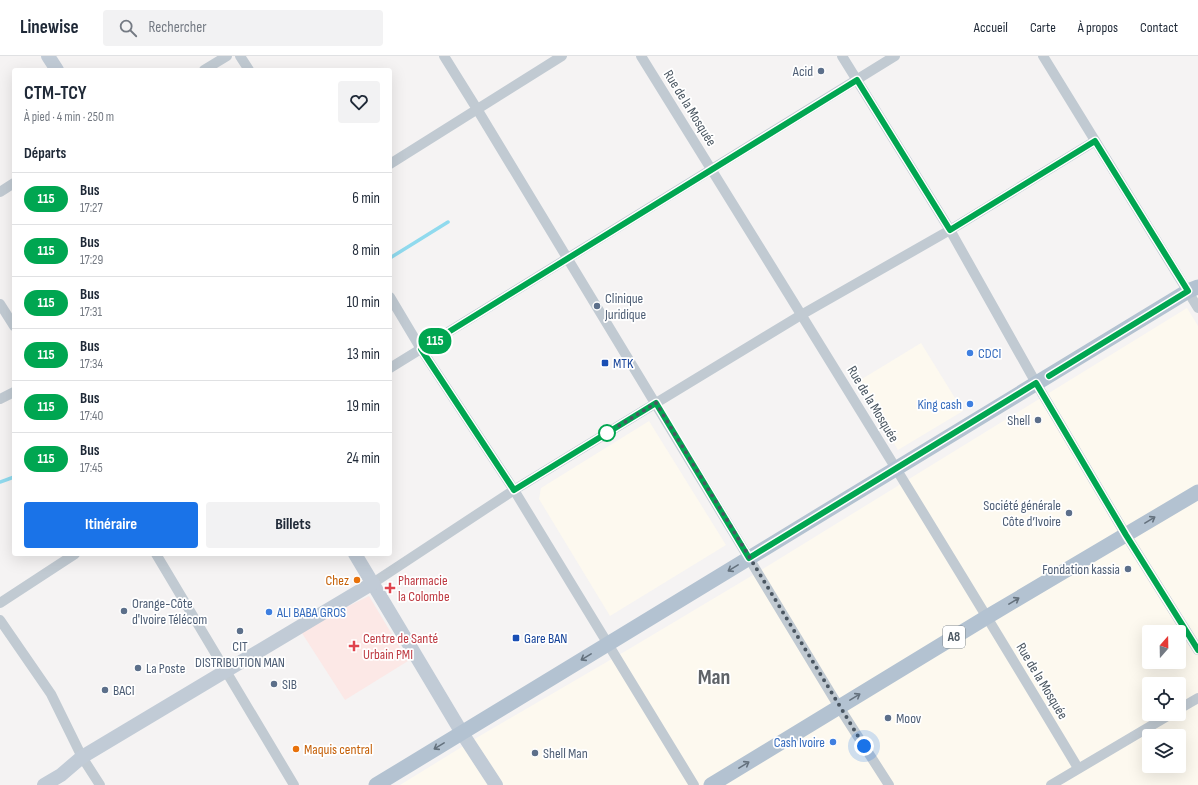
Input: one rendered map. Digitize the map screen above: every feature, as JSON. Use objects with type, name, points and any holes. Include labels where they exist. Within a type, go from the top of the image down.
[{"type":"main road","points":[[376,785],[1193,289]]},
{"type":"main road","name":"A8","points":[[711,785],[987,617],[1198,492]]},
{"type":"street","points":[[48,56],[56,68]]},
{"type":"street","points":[[207,68],[227,56]]},
{"type":"street","points":[[240,56],[248,68]]},
{"type":"street","points":[[444,56],[656,403],[839,707],[889,785]]},
{"type":"street","points":[[392,163],[562,56]]},
{"type":"street","name":"Rue de la Mosquée","points":[[641,56],[987,617],[1078,768]]},
{"type":"street","points":[[842,56],[950,230],[1036,383],[1126,535],[1198,650]]},
{"type":"street","points":[[392,367],[895,56]]},
{"type":"street","points":[[1043,56],[1095,141],[1193,289],[1198,308]]},
{"type":"street","points":[[44,785],[61,775],[82,757],[373,583],[514,490],[801,315],[950,230],[1095,141]]},
{"type":"street","points":[[0,192],[12,185]]},
{"type":"street","points":[[392,300],[421,349],[514,490],[694,785]]},
{"type":"street","points":[[0,304],[12,323]]},
{"type":"street","points":[[0,399],[12,393]]},
{"type":"street","points":[[0,603],[72,556]]},
{"type":"street","points":[[157,556],[294,785]]},
{"type":"street","points":[[356,556],[462,733],[496,785]]},
{"type":"street","points":[[0,620],[51,694],[82,757],[100,785]]},
{"type":"street","points":[[1186,705],[1198,698]]},
{"type":"street","points":[[1051,785],[1158,721]]},
{"type":"shaded area","points":[[1187,308],[1198,326],[1198,785],[400,785],[478,737],[748,578]]},
{"type":"shaded area","points":[[921,343],[963,411],[898,450],[857,382]]},
{"type":"shaded area","points":[[649,421],[726,545],[610,616],[539,499],[541,488]]},
{"type":"shaded area","name":"Centre de Santé Urbain PMI","points":[[369,596],[408,661],[345,700],[300,630]]},
{"type":"waterway","points":[[392,257],[448,222]]},
{"type":"waterway","points":[[0,482],[12,478]]},
{"type":"bus line","name":"115","points":[[1049,376],[1188,291],[1095,141],[950,230],[857,80],[421,349],[514,490],[656,403],[749,558],[1036,383],[1126,535],[1198,650]]},
{"type":"place","name":"Acid","points":[[821,71]]},
{"type":"place","name":"Clinique Juridique","points":[[597,306]]},
{"type":"place","name":"CDCI","points":[[970,353]]},
{"type":"place","name":"MTK","points":[[605,363]]},
{"type":"place","name":"King cash","points":[[970,404]]},
{"type":"place","name":"Shell","points":[[1038,420]]},
{"type":"place","name":"Société générale Côte d’Ivoire","points":[[1069,513]]},
{"type":"place","name":"Fondation kassia","points":[[1128,569]]},
{"type":"place","name":"Chez","points":[[357,580]]},
{"type":"place","name":"Pharmacie la Colombe","points":[[390,588]]},
{"type":"place","name":"Orange-Côte d'Ivoire Télécom","points":[[124,611]]},
{"type":"place","name":"ALI BABA GROS","points":[[269,612]]},
{"type":"place","name":"CIT DISTRIBUTION MAN","points":[[240,631]]},
{"type":"place","name":"Gare BAN","points":[[516,638]]},
{"type":"place","name":"Centre de Santé Urbain PMI","points":[[354,646]]},
{"type":"place","name":"La Poste","points":[[138,668]]},
{"type":"place","name":"SIB","points":[[274,684]]},
{"type":"place","name":"BACI","points":[[105,690]]},
{"type":"place","name":"Moov","points":[[888,718]]},
{"type":"place","name":"Cash Ivoire","points":[[833,742]]},
{"type":"place","name":"Maquis central","points":[[296,749]]},
{"type":"place","name":"Shell Man","points":[[535,753]]},
{"type":"district","name":"Man","points":[[714,677]]},
{"type":"route","points":[[607,433],[604,435],[656,403],[864,746]]}]
